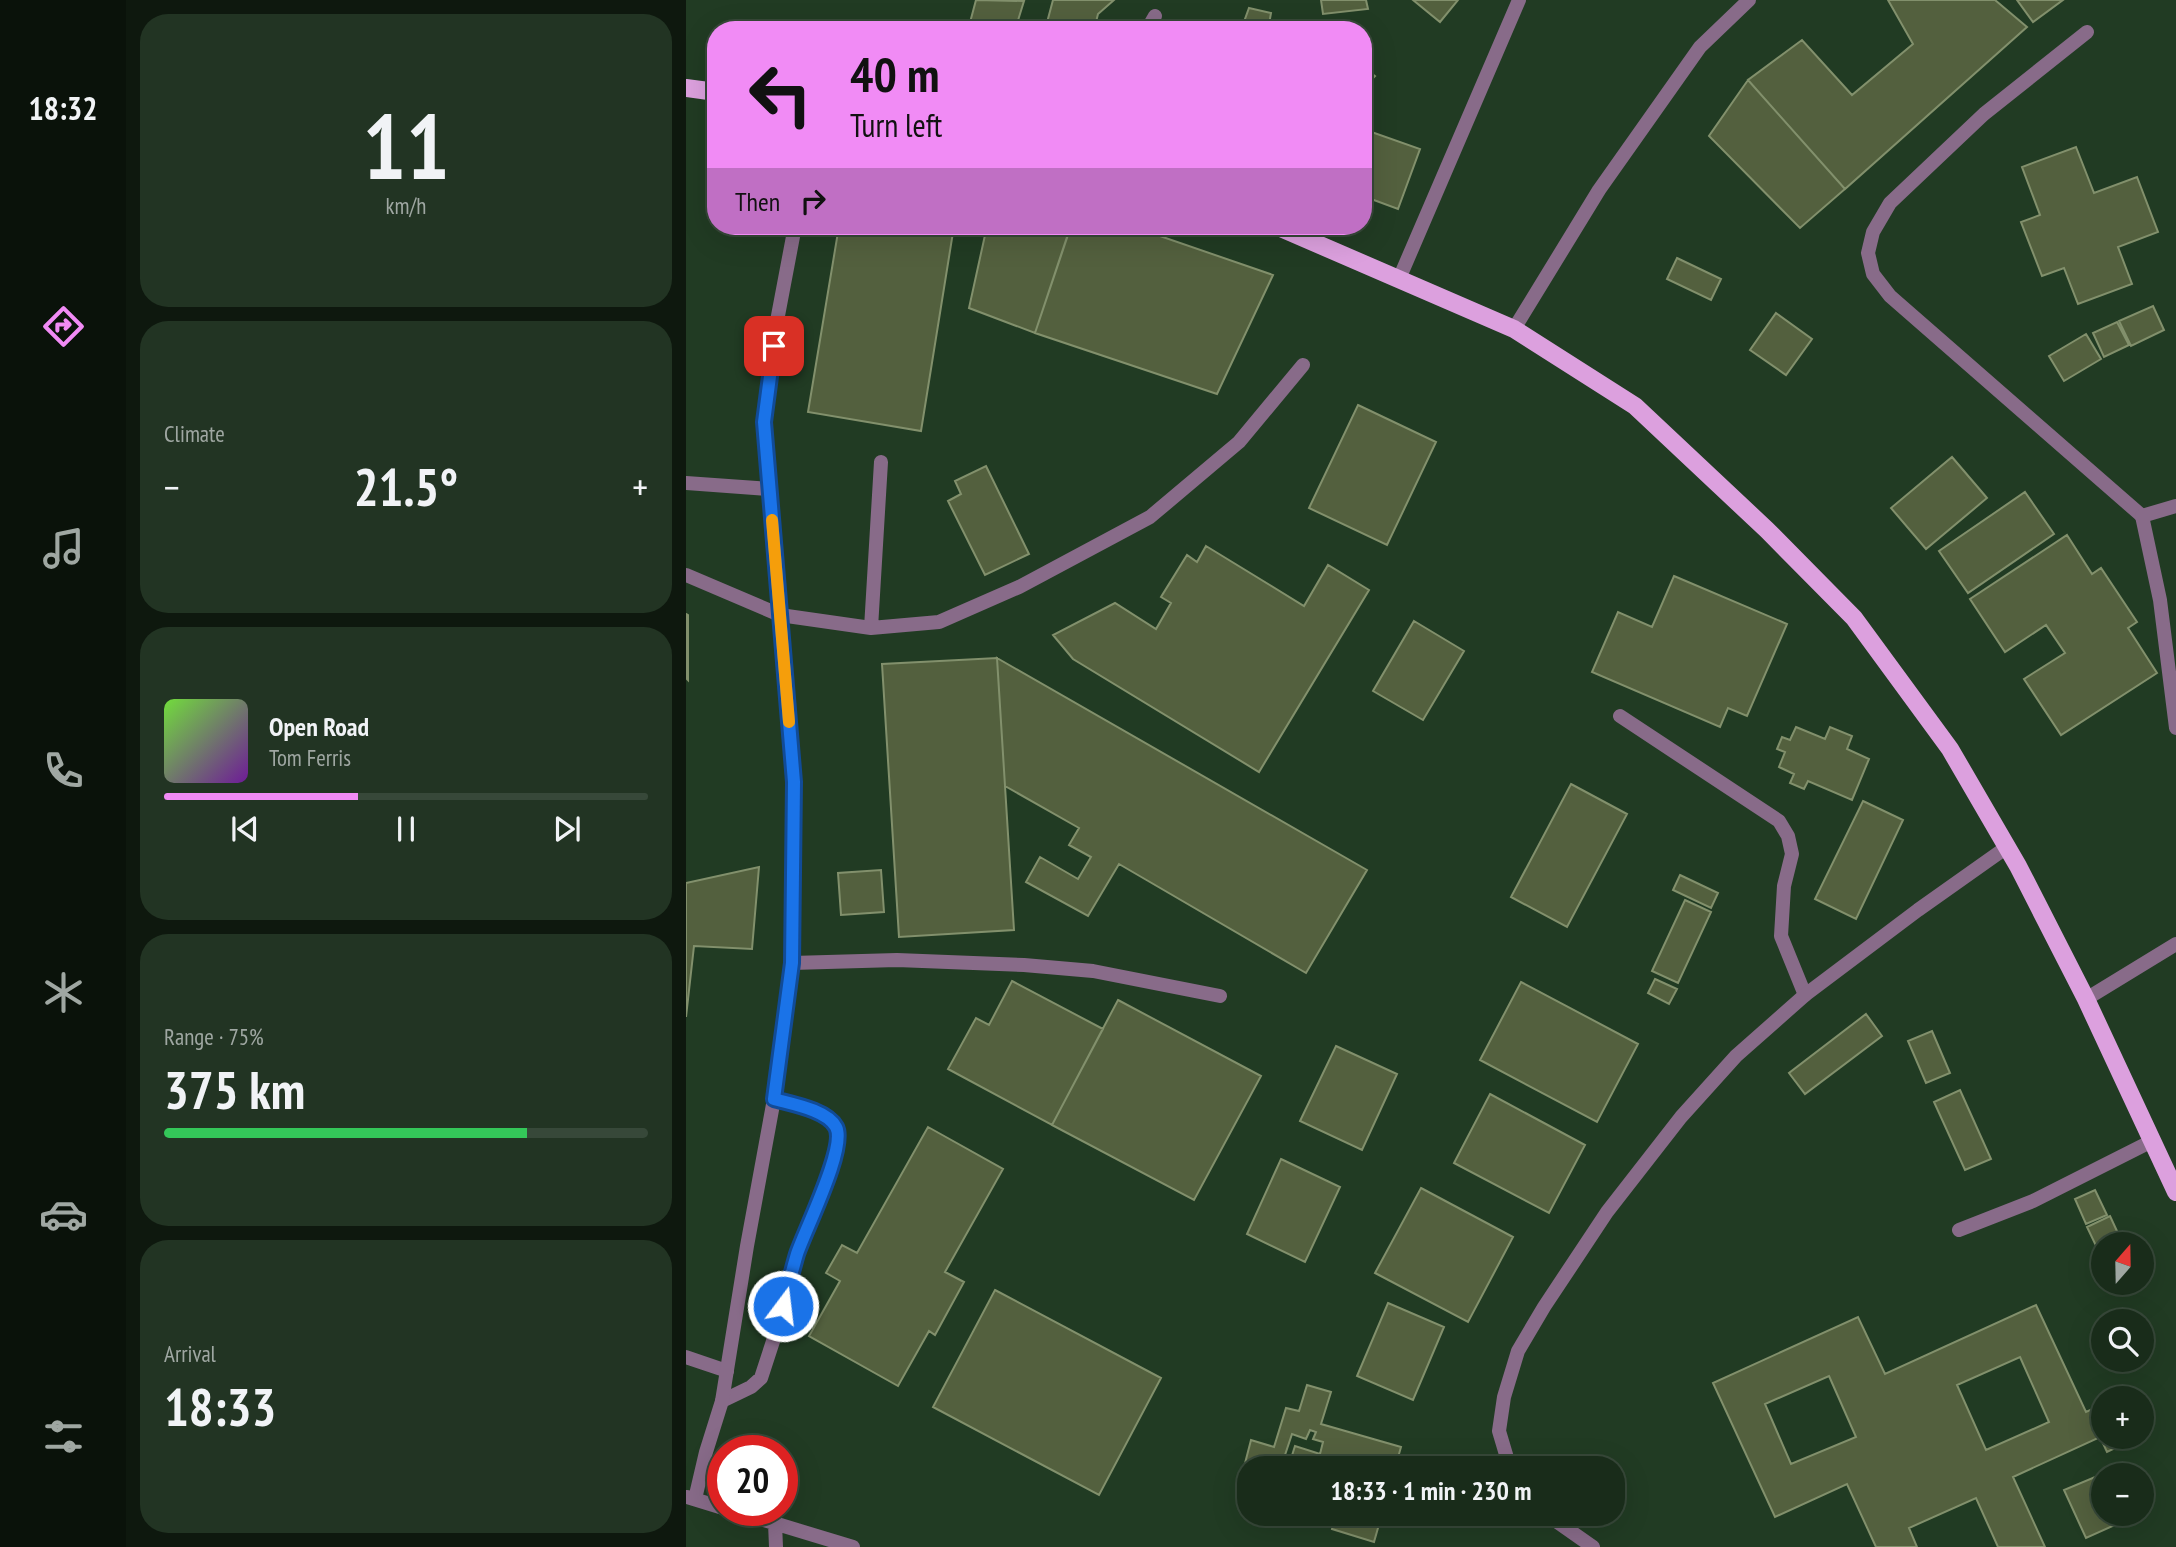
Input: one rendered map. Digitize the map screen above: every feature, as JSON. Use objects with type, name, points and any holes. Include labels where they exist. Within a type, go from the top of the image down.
[{"type":"main road","points":[[686,88],[707,91]]},
{"type":"main road","points":[[1297,235],[1514,329],[1635,407],[1767,530],[1854,618],[1950,749],[2007,847],[2086,999],[2176,1192]]},
{"type":"street","points":[[1399,279],[1519,0]]},
{"type":"street","points":[[1514,329],[1599,190],[1700,47],[1749,0]]},
{"type":"street","points":[[1152,21],[1155,16]]},
{"type":"street","points":[[2087,32],[1984,114],[1890,203],[1873,232],[1868,253],[1873,274],[1890,296],[2142,516],[2160,600],[2176,728]]},
{"type":"street","points":[[691,1498],[722,1401],[774,1099],[792,963],[794,782],[764,422],[777,320],[793,235]]},
{"type":"street","points":[[686,575],[780,615],[872,628],[939,622],[1018,587],[1150,517],[1239,442],[1303,365]]},
{"type":"street","points":[[872,628],[881,462]]},
{"type":"street","points":[[686,483],[769,489]]},
{"type":"street","points":[[2142,516],[2176,506]]},
{"type":"street","points":[[1620,716],[1779,821],[1788,836],[1792,854],[1784,886],[1781,936],[1805,995]]},
{"type":"street","points":[[1506,1456],[1499,1431],[1504,1397],[1518,1352],[1544,1307],[1607,1212],[1681,1117],[1736,1056],[1805,995],[2007,847]]},
{"type":"street","points":[[2086,999],[2176,944]]},
{"type":"street","points":[[792,963],[897,960],[1024,965],[1093,971],[1220,996]]},
{"type":"street","points":[[722,1401],[751,1387],[761,1378],[798,1253],[839,1140],[838,1129],[831,1119],[809,1109],[774,1099]]},
{"type":"street","points":[[1959,1230],[2033,1201],[2152,1141]]},
{"type":"street","points":[[686,1357],[727,1371]]},
{"type":"street","points":[[775,1526],[776,1547]]},
{"type":"street","points":[[785,1526],[853,1547]]},
{"type":"street","points":[[1563,1526],[1593,1547]]},
{"type":"building","points":[[976,0],[1024,1],[1018,21],[970,21]]},
{"type":"building","points":[[1053,0],[1114,0],[1098,14],[1096,21],[1047,21]]},
{"type":"building","points":[[1321,0],[1366,0],[1368,9],[1323,14]]},
{"type":"building","points":[[1413,0],[1458,0],[1440,22]]},
{"type":"building","points":[[1888,0],[1995,0],[2027,27],[1845,189],[1748,80],[1802,40],[1852,95],[1913,44]]},
{"type":"building","points":[[2017,0],[2063,0],[2033,22]]},
{"type":"building","points":[[1249,8],[1271,13],[1270,21],[1244,21]]},
{"type":"building","points":[[1748,80],[1845,189],[1800,228],[1709,136]]},
{"type":"building","points":[[1372,132],[1420,149],[1398,209],[1372,199]]},
{"type":"building","points":[[2076,147],[2094,193],[2137,177],[2158,232],[2118,247],[2132,284],[2078,304],[2064,268],[2042,276],[2021,222],[2040,215],[2022,167]]},
{"type":"building","points":[[838,235],[953,235],[921,431],[808,412]]},
{"type":"building","points":[[985,235],[1068,235],[1035,333],[969,308]]},
{"type":"building","points":[[1068,235],[1157,235],[1273,275],[1217,394],[1035,333]]},
{"type":"building","points":[[1677,258],[1721,279],[1711,300],[1667,279]]},
{"type":"building","points":[[2153,306],[2164,330],[2131,346],[2119,321]]},
{"type":"building","points":[[1776,313],[1812,339],[1786,375],[1750,350]]},
{"type":"building","points":[[2117,322],[2129,345],[2104,357],[2093,333]]},
{"type":"building","points":[[2086,334],[2101,359],[2064,381],[2049,356]]},
{"type":"building","points":[[1358,405],[1436,442],[1387,545],[1309,508]]},
{"type":"building","points":[[1952,457],[1987,498],[1926,549],[1891,508]]},
{"type":"building","points":[[986,466],[1029,554],[985,575],[948,501],[961,494],[955,481]]},
{"type":"building","points":[[2025,492],[2054,534],[1968,593],[1939,551]]},
{"type":"building","points":[[2067,535],[2092,574],[2101,568],[2137,622],[2128,628],[2157,673],[2061,735],[2024,679],[2065,653],[2046,625],[2005,652],[1970,599]]},
{"type":"building","points":[[1206,546],[1304,606],[1328,565],[1369,590],[1259,772],[1073,659],[1053,635],[1115,603],[1156,629],[1171,603],[1161,597],[1187,555],[1197,562]]},
{"type":"building","points":[[1674,576],[1787,624],[1747,716],[1728,708],[1720,727],[1592,672],[1618,612],[1652,627]]},
{"type":"building","points":[[686,614],[688,615],[688,680],[686,678]]},
{"type":"building","points":[[1414,621],[1464,651],[1423,720],[1373,691]]},
{"type":"building","points":[[997,658],[1014,930],[899,937],[882,664]]},
{"type":"building","points":[[997,658],[1367,870],[1306,973],[1119,864],[1088,916],[1026,882],[1040,857],[1078,879],[1091,857],[1069,845],[1079,828],[1005,786]]},
{"type":"building","points":[[1796,727],[1825,739],[1830,727],[1852,736],[1847,749],[1869,759],[1852,800],[1808,781],[1804,789],[1790,783],[1794,774],[1779,767],[1785,752],[1777,749],[1782,737],[1790,740]]},
{"type":"building","points":[[1571,784],[1627,814],[1567,927],[1511,897]]},
{"type":"building","points":[[1863,801],[1903,820],[1856,919],[1815,899]]},
{"type":"building","points":[[759,867],[752,949],[694,946],[686,1017],[686,883]]},
{"type":"building","points":[[881,870],[884,912],[841,915],[838,873]]},
{"type":"building","points":[[1680,875],[1718,893],[1711,908],[1673,890]]},
{"type":"building","points":[[1685,900],[1711,912],[1678,983],[1652,971]]},
{"type":"building","points":[[1655,979],[1677,989],[1669,1004],[1648,993]]},
{"type":"building","points":[[1012,981],[1103,1029],[1052,1125],[948,1069],[976,1018],[989,1025]]},
{"type":"building","points":[[1521,982],[1638,1044],[1597,1122],[1480,1060]]},
{"type":"building","points":[[1118,1000],[1261,1076],[1194,1200],[1052,1125]]},
{"type":"building","points":[[1866,1014],[1882,1036],[1805,1094],[1789,1073]]},
{"type":"building","points":[[1932,1031],[1950,1073],[1926,1083],[1908,1041]]},
{"type":"building","points":[[1336,1046],[1397,1074],[1362,1150],[1300,1121]]},
{"type":"building","points":[[1960,1090],[1991,1159],[1965,1170],[1934,1102]]},
{"type":"building","points":[[1490,1094],[1585,1145],[1549,1213],[1454,1163]]},
{"type":"building","points":[[928,1127],[1003,1169],[945,1272],[964,1282],[935,1335],[929,1331],[898,1386],[809,1336],[840,1281],[826,1273],[842,1245],[857,1253]]},
{"type":"building","points":[[1281,1159],[1340,1187],[1305,1262],[1247,1234]]},
{"type":"building","points":[[1421,1188],[1513,1237],[1468,1322],[1375,1273]]},
{"type":"building","points":[[2095,1190],[2107,1215],[2086,1224],[2075,1199]]},
{"type":"building","points":[[2110,1216],[2117,1232],[2091,1232],[2091,1235],[2087,1227]]},
{"type":"building","points":[[995,1290],[1161,1378],[1099,1495],[933,1407]]},
{"type":"building","points":[[1388,1303],[1444,1327],[1413,1400],[1357,1376]]},
{"type":"building","points":[[2036,1305],[2086,1412],[2091,1410],[2091,1441],[2013,1477],[2045,1547],[1998,1547],[1976,1498],[1909,1528],[1917,1547],[1876,1547],[1847,1484],[1775,1517],[1713,1383],[1858,1317],[1885,1374]],"holes":[[[2020,1357],[2049,1422],[1986,1450],[1957,1385]],[[1829,1376],[1856,1437],[1791,1464],[1765,1404]]]},
{"type":"building","points":[[1307,1385],[1331,1392],[1321,1424],[1401,1447],[1398,1456],[1292,1456],[1295,1446],[1320,1454],[1323,1442],[1313,1439],[1316,1432],[1310,1430],[1306,1439],[1292,1434],[1285,1456],[1247,1456],[1251,1440],[1274,1447],[1286,1408],[1299,1411]]},
{"type":"building","points":[[2091,1479],[2091,1526],[2113,1526],[2086,1538],[2064,1490]]},
{"type":"building","points":[[1333,1526],[1379,1526],[1374,1542],[1332,1529]]},
{"type":"slow traffic","points":[[772,520],[789,722]]},
{"type":"route","points":[[774,346],[764,422],[794,782],[792,963],[774,1099],[809,1109],[831,1119],[838,1129],[839,1140],[798,1253],[783,1306]]}]
